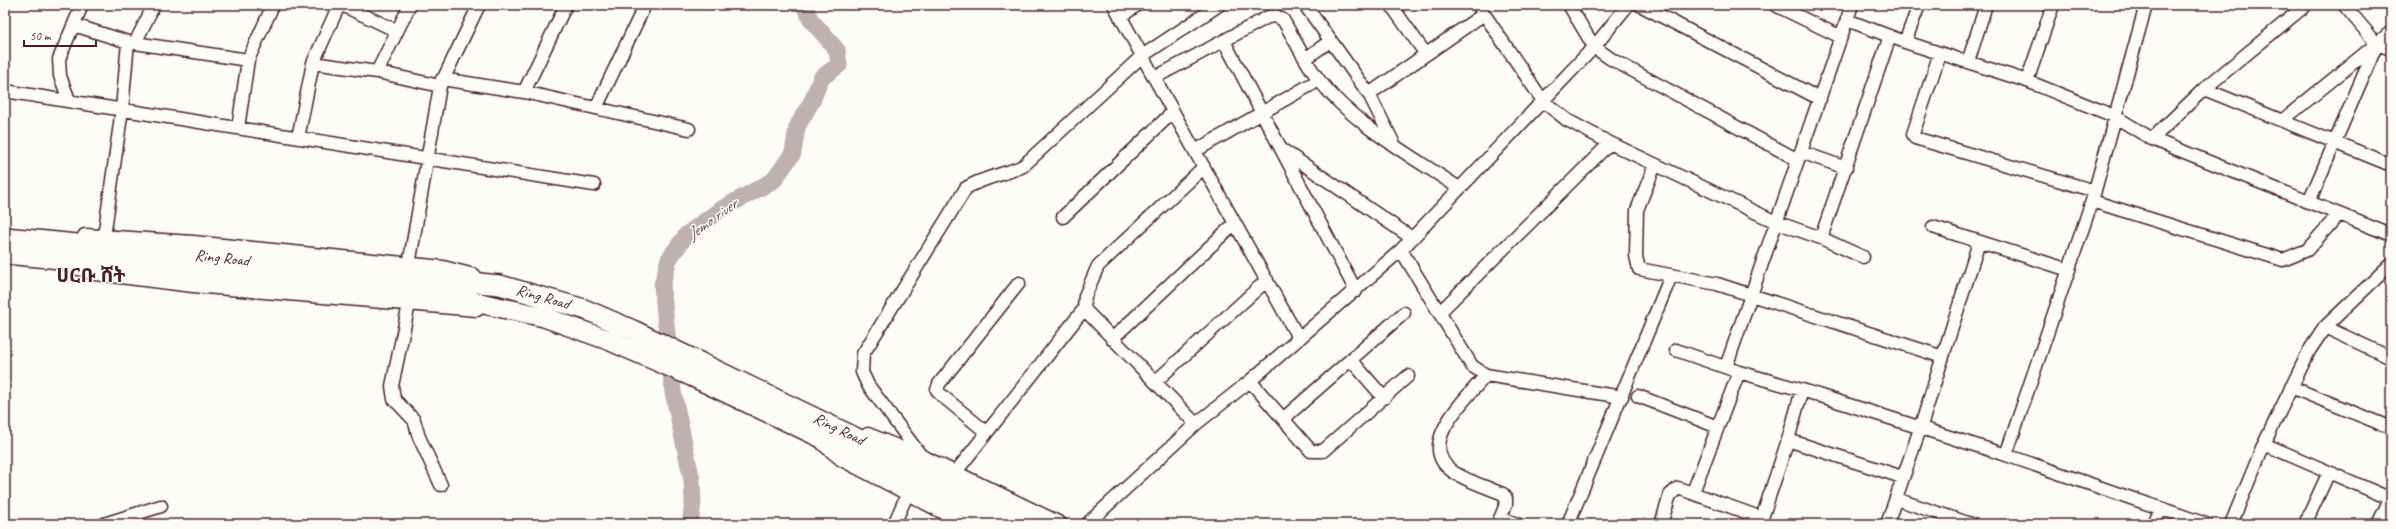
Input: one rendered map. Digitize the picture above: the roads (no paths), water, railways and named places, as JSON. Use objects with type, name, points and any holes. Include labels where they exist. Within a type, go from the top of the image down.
[{"type":"highway","name":"Ring Road","points":[[5,237],[60,251],[434,293],[502,306],[577,328],[822,429],[1035,524]]},
{"type":"highway","name":"Ring Road","points":[[5,254],[60,251],[500,285],[584,309],[685,354],[822,429],[1003,524]]},
{"type":"street","points":[[69,100],[59,68],[59,59],[82,5]]},
{"type":"street","points":[[104,237],[132,43],[154,5]]},
{"type":"street","points":[[238,128],[248,60],[273,5]]},
{"type":"street","points":[[298,138],[313,63],[341,5],[397,31]]},
{"type":"street","points":[[377,72],[410,5]]},
{"type":"street","points":[[409,265],[426,159],[441,82],[479,5]]},
{"type":"street","points":[[524,92],[566,5]]},
{"type":"street","points":[[596,108],[645,5]]},
{"type":"street","points":[[1114,5],[1299,338]]},
{"type":"street","points":[[1120,17],[1137,5]]},
{"type":"street","points":[[922,457],[868,385],[862,372],[863,354],[966,188],[983,179],[1005,175],[1023,166],[1142,56],[1219,5]]},
{"type":"street","points":[[1391,5],[1425,53]]},
{"type":"street","points":[[1569,5],[1594,47],[1611,59],[1800,156],[1846,168]]},
{"type":"street","points":[[1087,524],[1196,424],[1250,381],[1356,291],[1401,250],[1594,47],[1628,5]]},
{"type":"street","points":[[1640,5],[1820,99]]},
{"type":"street","points":[[1775,5],[1841,37]]},
{"type":"street","points":[[1726,367],[1852,5]]},
{"type":"street","points":[[1905,42],[1919,5]]},
{"type":"street","points":[[1968,62],[1986,5]]},
{"type":"street","points":[[2026,81],[2053,5]]},
{"type":"street","points":[[2006,455],[2093,196],[2146,5]]},
{"type":"street","points":[[2152,139],[2204,89],[2306,5]]},
{"type":"street","points":[[2344,5],[2377,44],[2391,49]]},
{"type":"street","points":[[1310,7],[1330,41],[1369,94],[1395,145]]},
{"type":"street","points":[[1369,94],[1481,9],[1543,101],[1567,120],[1655,165],[1776,222],[1822,238],[1863,258]]},
{"type":"street","points":[[1154,78],[1268,17],[1276,16],[1283,20],[1305,59],[1319,80],[1366,125],[1459,188]]},
{"type":"street","points":[[1847,20],[1905,42],[2026,81],[2114,116],[2152,139],[2391,235]]},
{"type":"street","points":[[74,25],[132,43],[248,60]]},
{"type":"street","points":[[2282,120],[2391,32]]},
{"type":"street","points":[[1822,238],[1890,36]]},
{"type":"street","points":[[1224,41],[1356,291]]},
{"type":"street","points":[[1305,59],[1330,41]]},
{"type":"street","points":[[2309,202],[2336,143],[2377,44]]},
{"type":"street","points":[[1940,53],[1913,134],[1915,138],[2283,260],[2307,250],[2339,214]]},
{"type":"street","points":[[313,63],[441,82],[524,92],[689,129]]},
{"type":"street","points":[[1195,151],[1319,80]]},
{"type":"street","points":[[2204,89],[2391,165]]},
{"type":"street","points":[[5,90],[594,185]]},
{"type":"street","points":[[1063,217],[1173,112]]},
{"type":"street","points":[[1439,314],[1610,143]]},
{"type":"street","points":[[1281,150],[1412,238]]},
{"type":"street","points":[[1655,165],[1637,210],[1637,266],[1644,271],[1716,284],[1943,357]]},
{"type":"street","points":[[955,473],[1084,309],[1085,296],[1098,266],[1204,167]]},
{"type":"street","points":[[1112,339],[1235,223]]},
{"type":"street","points":[[1933,227],[2069,270]]},
{"type":"street","points":[[500,285],[443,268],[193,243],[76,236],[60,251],[74,268],[115,276],[193,285],[409,304],[474,309],[502,306]]},
{"type":"street","points":[[1887,524],[1902,477],[1920,429],[1979,242]]},
{"type":"street","points":[[1401,250],[1472,366],[1486,375],[1622,397]]},
{"type":"street","points":[[2231,524],[2264,444],[2309,351],[2325,327],[2391,264]]},
{"type":"street","points":[[1568,524],[1671,276]]},
{"type":"street","points":[[1155,382],[1267,280]]},
{"type":"street","points":[[986,432],[937,390],[939,384],[1019,283]]},
{"type":"street","points":[[409,304],[392,386],[394,398],[414,420],[419,438],[441,485]]},
{"type":"street","points":[[1084,309],[1196,424]]},
{"type":"street","points":[[1283,419],[1404,313]]},
{"type":"street","points":[[2325,327],[2391,358]]},
{"type":"street","points":[[1676,350],[1739,372],[1802,390],[1920,429],[2006,455],[2206,524]]},
{"type":"street","points":[[1351,360],[1384,398]]},
{"type":"street","points":[[1693,492],[1739,372]]},
{"type":"street","points":[[1486,375],[1444,427],[1440,438],[1439,452],[1443,463],[1453,472],[1503,494],[1506,498],[1506,504],[1499,521],[1518,524]]},
{"type":"street","points":[[1250,381],[1311,451],[1318,452],[1323,451],[1408,376]]},
{"type":"street","points":[[2291,387],[2391,428]]},
{"type":"street","points":[[1662,524],[1673,490],[1678,488],[1693,492],[1761,521],[1788,440],[1802,390]]},
{"type":"street","points":[[1638,396],[1718,427]]},
{"type":"street","points":[[967,524],[907,495],[832,452],[822,429],[848,428],[922,457],[1060,524]]},
{"type":"street","points":[[1788,440],[1902,477]]},
{"type":"street","points":[[2264,444],[2390,499],[2378,524]]},
{"type":"street","points":[[2305,524],[2329,472]]},
{"type":"street","points":[[894,524],[907,495]]},
{"type":"street","points":[[1896,499],[1970,524]]},
{"type":"street","points":[[104,524],[161,506]]},
{"type":"street","points":[[2154,524],[2161,509]]},
{"type":"waterway","name":"Jemo river","points":[[690,524],[693,503],[692,480],[673,392],[662,285],[669,259],[687,234],[720,210],[774,180],[793,153],[797,127],[812,101],[821,78],[839,65],[837,50],[811,20],[804,5]]},
{"type":"district","name":"ሀርቡ ሸት","points":[[91,275]]}]
